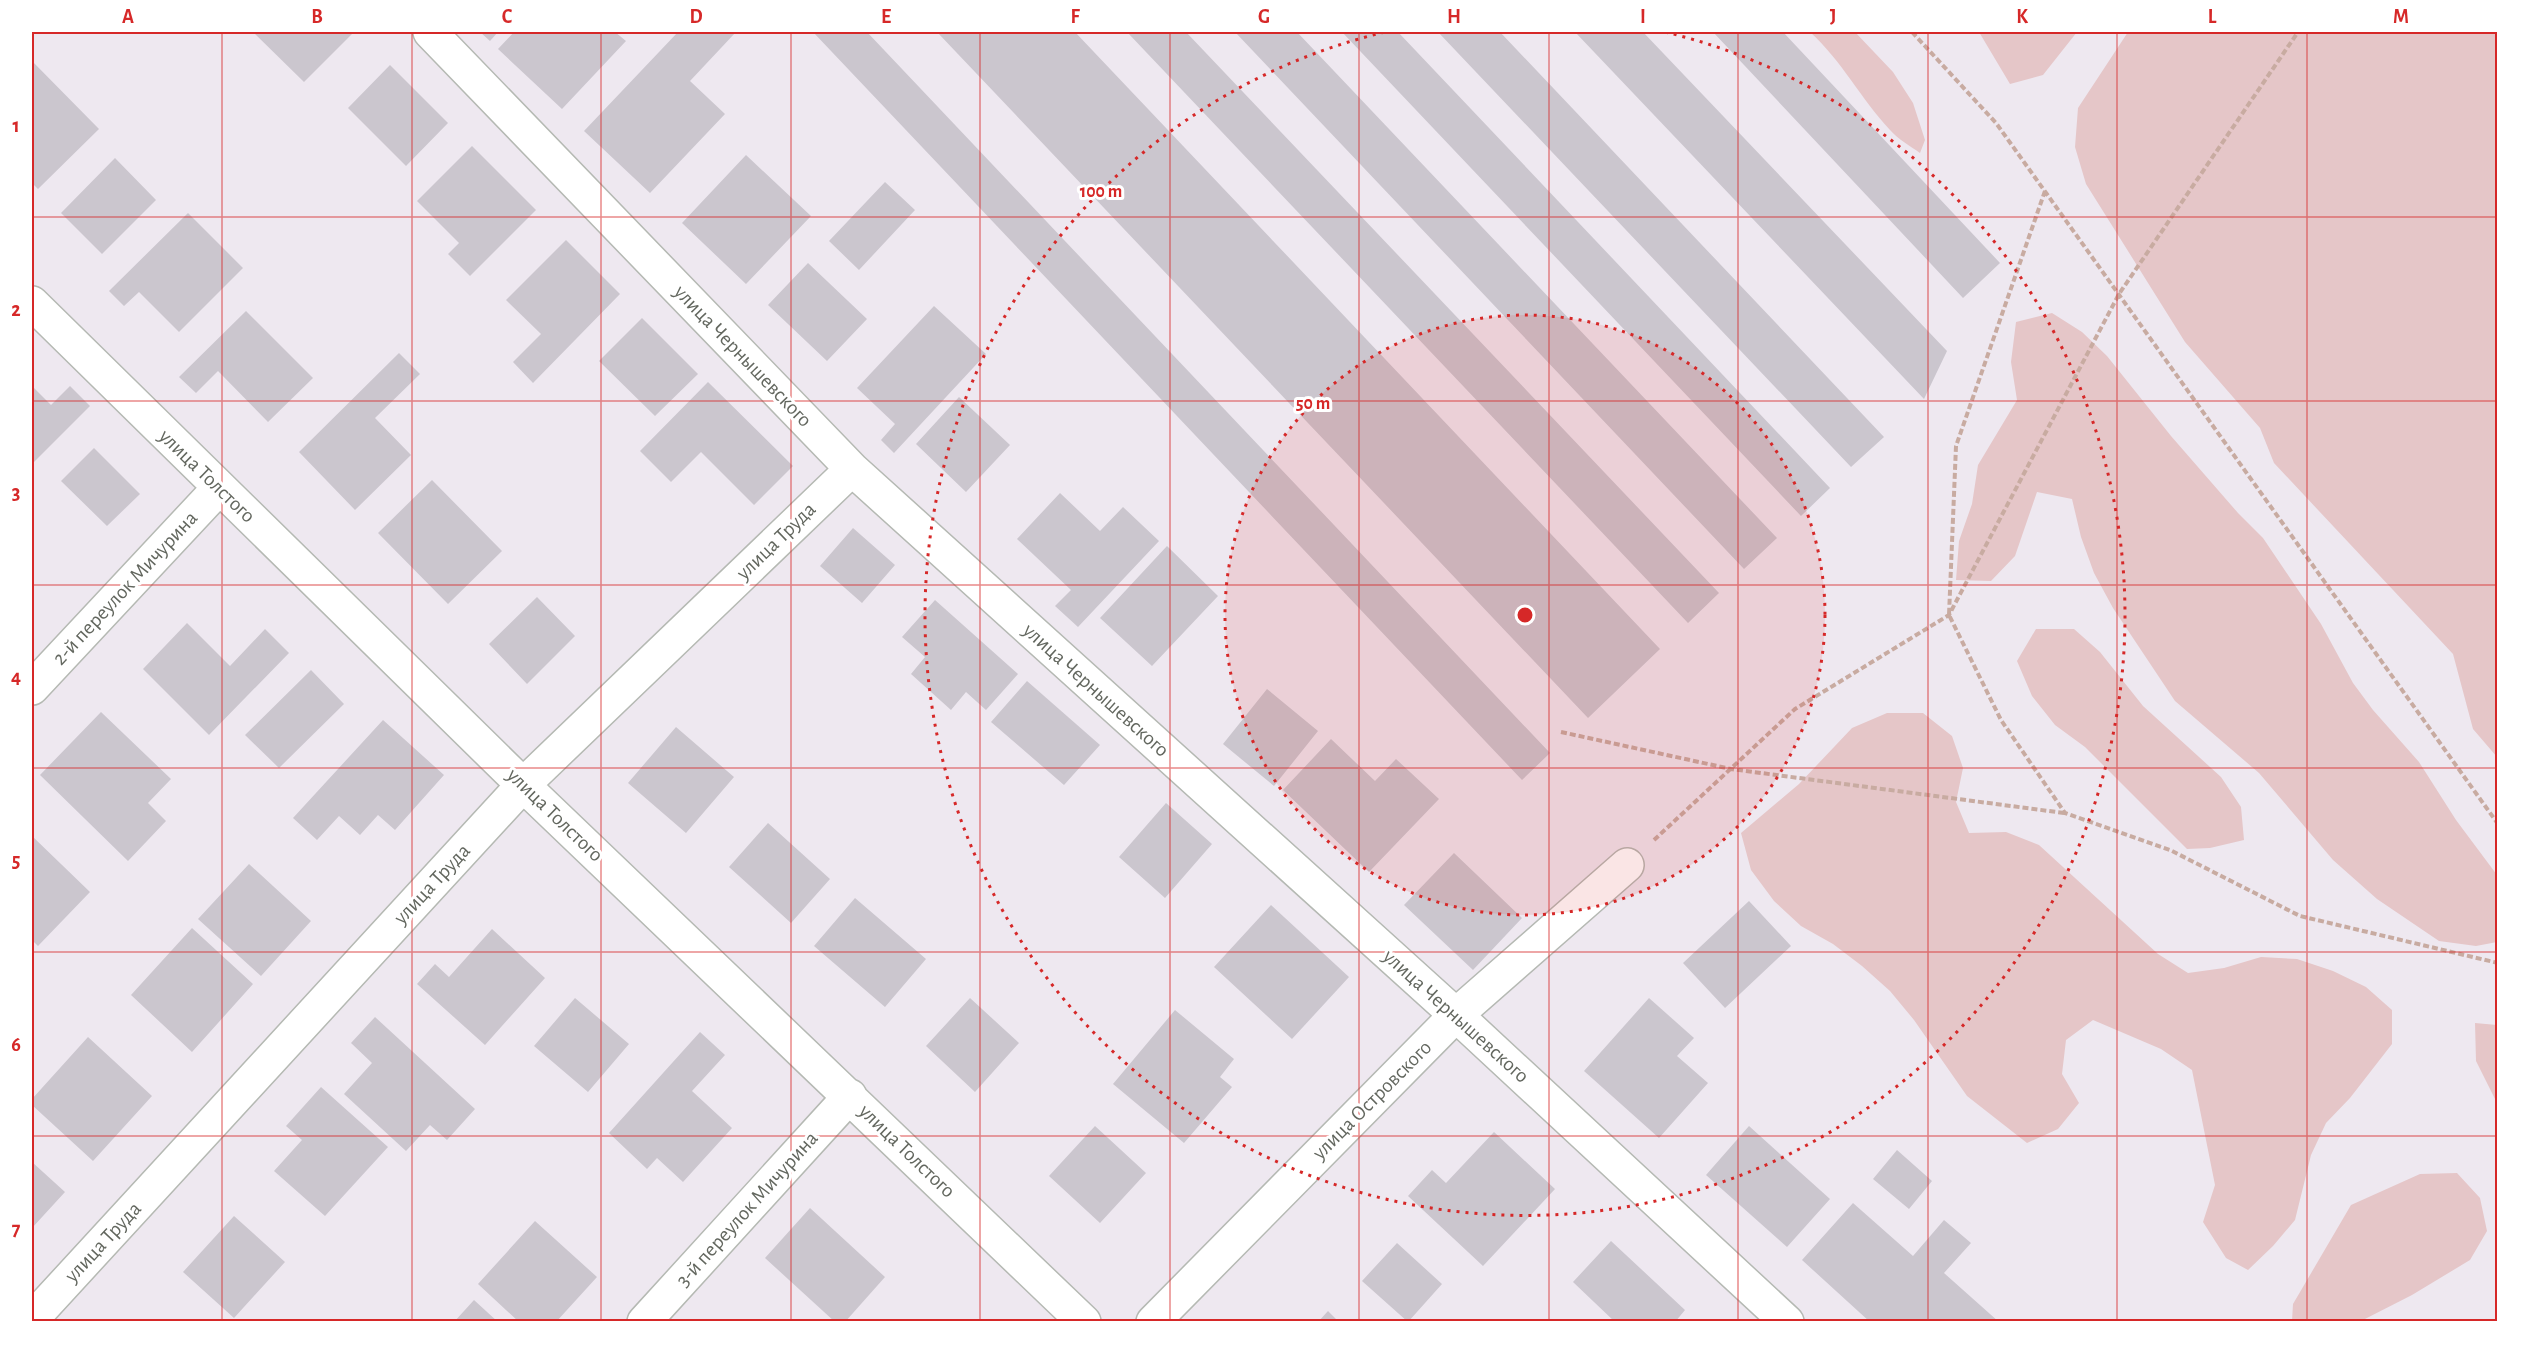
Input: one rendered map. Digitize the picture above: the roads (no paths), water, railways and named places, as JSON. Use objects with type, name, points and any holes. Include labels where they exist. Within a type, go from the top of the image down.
[{"type":"street","name":"улица Чернышевского","points":[[430,32],[852,469],[1456,1016],[1787,1322]]},
{"type":"street","name":"улица Толстого","points":[[32,303],[523,785],[1084,1322]]},
{"type":"street","name":"улица Труда","points":[[32,1319],[523,785],[852,469]]},
{"type":"street","name":"2-й переулок Мичурина","points":[[32,688],[219,488]]},
{"type":"street","name":"улица Островского","points":[[1153,1322],[1456,1016],[1627,865]]},
{"type":"street","name":"3-й переулок Мичурина","points":[[644,1322],[850,1096]]}]
